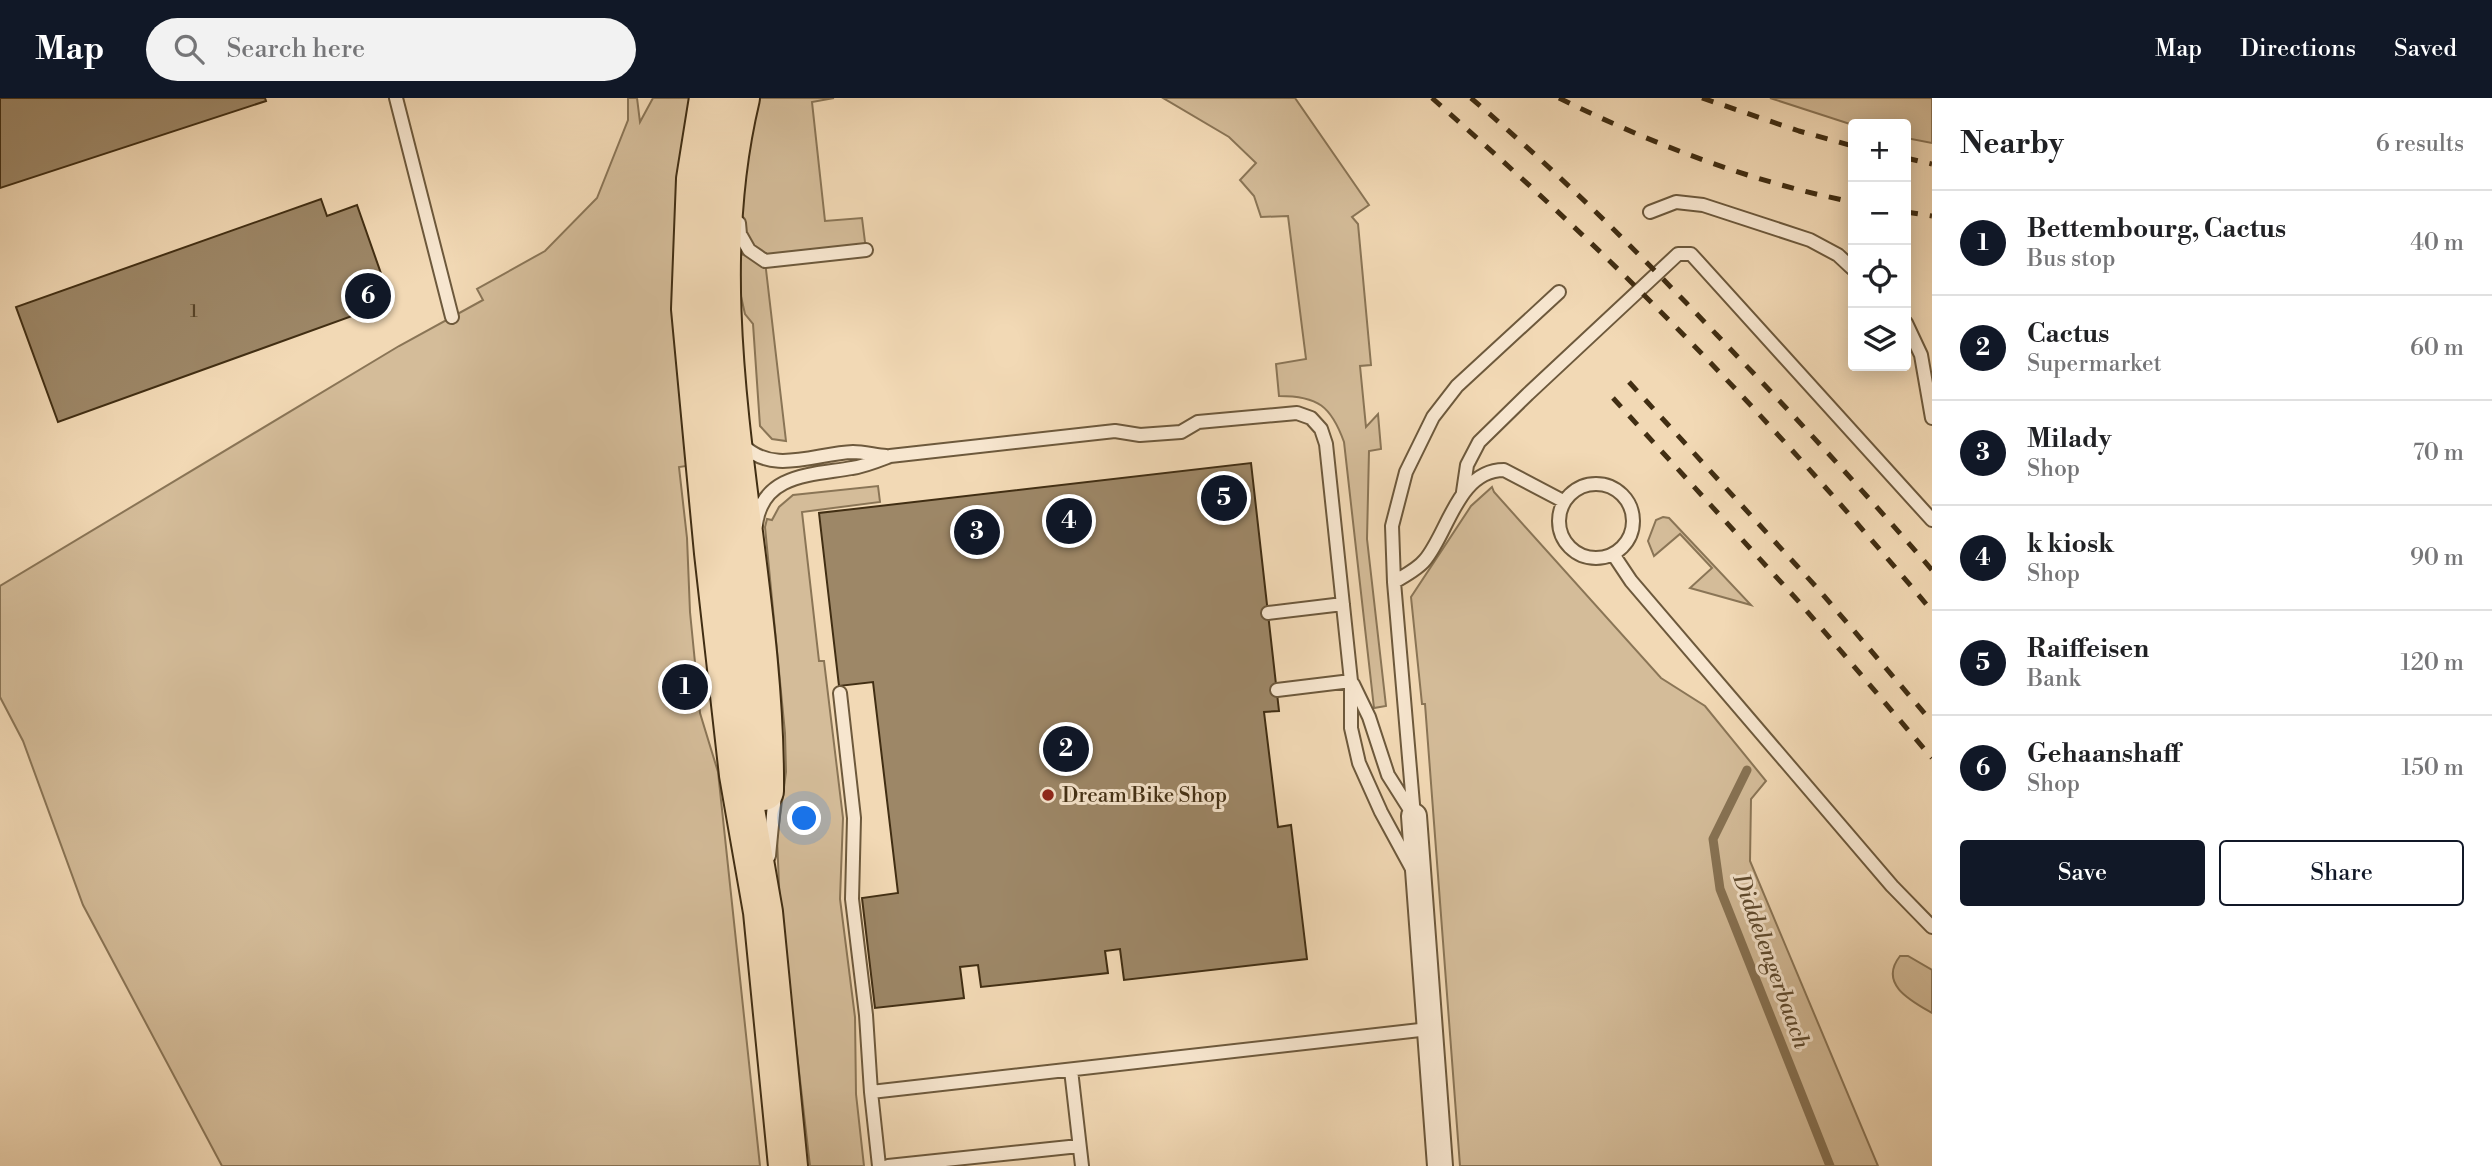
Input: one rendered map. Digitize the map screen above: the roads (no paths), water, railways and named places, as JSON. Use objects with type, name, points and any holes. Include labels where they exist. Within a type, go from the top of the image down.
[{"type":"main road","points":[[709,98],[696,180],[691,309],[706,489],[739,775],[763,912],[788,1166]]},
{"type":"main road","points":[[746,106],[730,152],[722,229],[721,279],[724,359],[762,736],[763,912]]},
{"type":"main road","points":[[696,180],[706,222],[704,311],[710,394],[718,414],[731,433]]},
{"type":"street","points":[[1414,816],[1440,1166]]},
{"type":"lane","points":[[396,98],[453,317]]},
{"type":"lane","points":[[746,106],[751,98]]},
{"type":"lane","points":[[1650,212],[1676,202],[1703,205],[1810,240],[1848,265]]},
{"type":"lane","points":[[738,213],[740,234],[749,250],[765,261],[866,250]]},
{"type":"lane","points":[[1394,582],[1425,561],[1463,492],[1467,465],[1479,442],[1678,254],[1691,254],[1932,520]]},
{"type":"lane","points":[[1414,816],[1394,582],[1392,526],[1406,472],[1433,417],[1457,386],[1559,292]]},
{"type":"lane","points":[[1911,334],[1921,355],[1932,418]]},
{"type":"lane","points":[[731,433],[747,450],[765,460],[793,461],[853,452],[890,456],[1115,431],[1140,435],[1181,432],[1198,422],[1297,412],[1311,418],[1321,429],[1326,444],[1351,681],[1351,728],[1359,763],[1381,812],[1420,885]]},
{"type":"lane","points":[[774,708],[756,529],[758,510],[781,484],[796,477],[856,468],[890,456]]},
{"type":"lane","points":[[1463,492],[1487,474],[1504,470],[1563,501]]},
{"type":"lane","points":[[1606,484],[1618,490],[1627,499],[1632,511],[1630,536],[1623,547],[1601,558],[1577,553],[1561,536],[1558,524],[1563,501],[1582,485],[1606,484]]},
{"type":"lane","points":[[1612,554],[1631,581],[1874,865],[1932,927]]},
{"type":"lane","points":[[1268,612],[1343,604]]},
{"type":"lane","points":[[1351,681],[1369,717],[1388,775],[1414,816]]},
{"type":"lane","points":[[1277,690],[1351,681]]},
{"type":"lane","points":[[840,693],[854,818],[852,899],[866,1016],[879,1166]]},
{"type":"lane","points":[[763,912],[777,772]]},
{"type":"lane","points":[[871,1093],[1429,1029]]},
{"type":"lane","points":[[1071,1070],[1082,1166]]},
{"type":"lane","points":[[888,1166],[1080,1146]]},
{"type":"waterway","name":"Diddelengerbaach","points":[[1747,770],[1713,839],[1720,889],[1830,1166]]},
{"type":"railway","points":[[1432,98],[1613,264],[1676,328],[1789,447],[1932,611]]},
{"type":"railway","points":[[1471,98],[1597,213],[1657,273],[1798,421],[1932,570]]},
{"type":"railway","points":[[1559,98],[1630,131],[1703,160],[1777,184],[1848,201]]},
{"type":"railway","points":[[1702,98],[1848,145]]},
{"type":"railway","points":[[1911,159],[1932,164]]},
{"type":"railway","points":[[1911,213],[1932,216]]},
{"type":"railway","points":[[1629,382],[1819,590],[1932,722]]},
{"type":"railway","points":[[1613,398],[1800,603],[1932,758]]},
{"type":"place","name":"Gehaanshaff","points":[[368,296]]},
{"type":"place","name":"Raiffeisen","points":[[1224,498]]},
{"type":"place","name":"k kiosk","points":[[1069,521]]},
{"type":"place","name":"Milady","points":[[977,532]]},
{"type":"place","name":"Bettembourg, Cactus","points":[[685,687]]},
{"type":"place","name":"Cactus","points":[[1066,749]]},
{"type":"place","name":"Dream Bike Shop","points":[[1048,795]]}]
